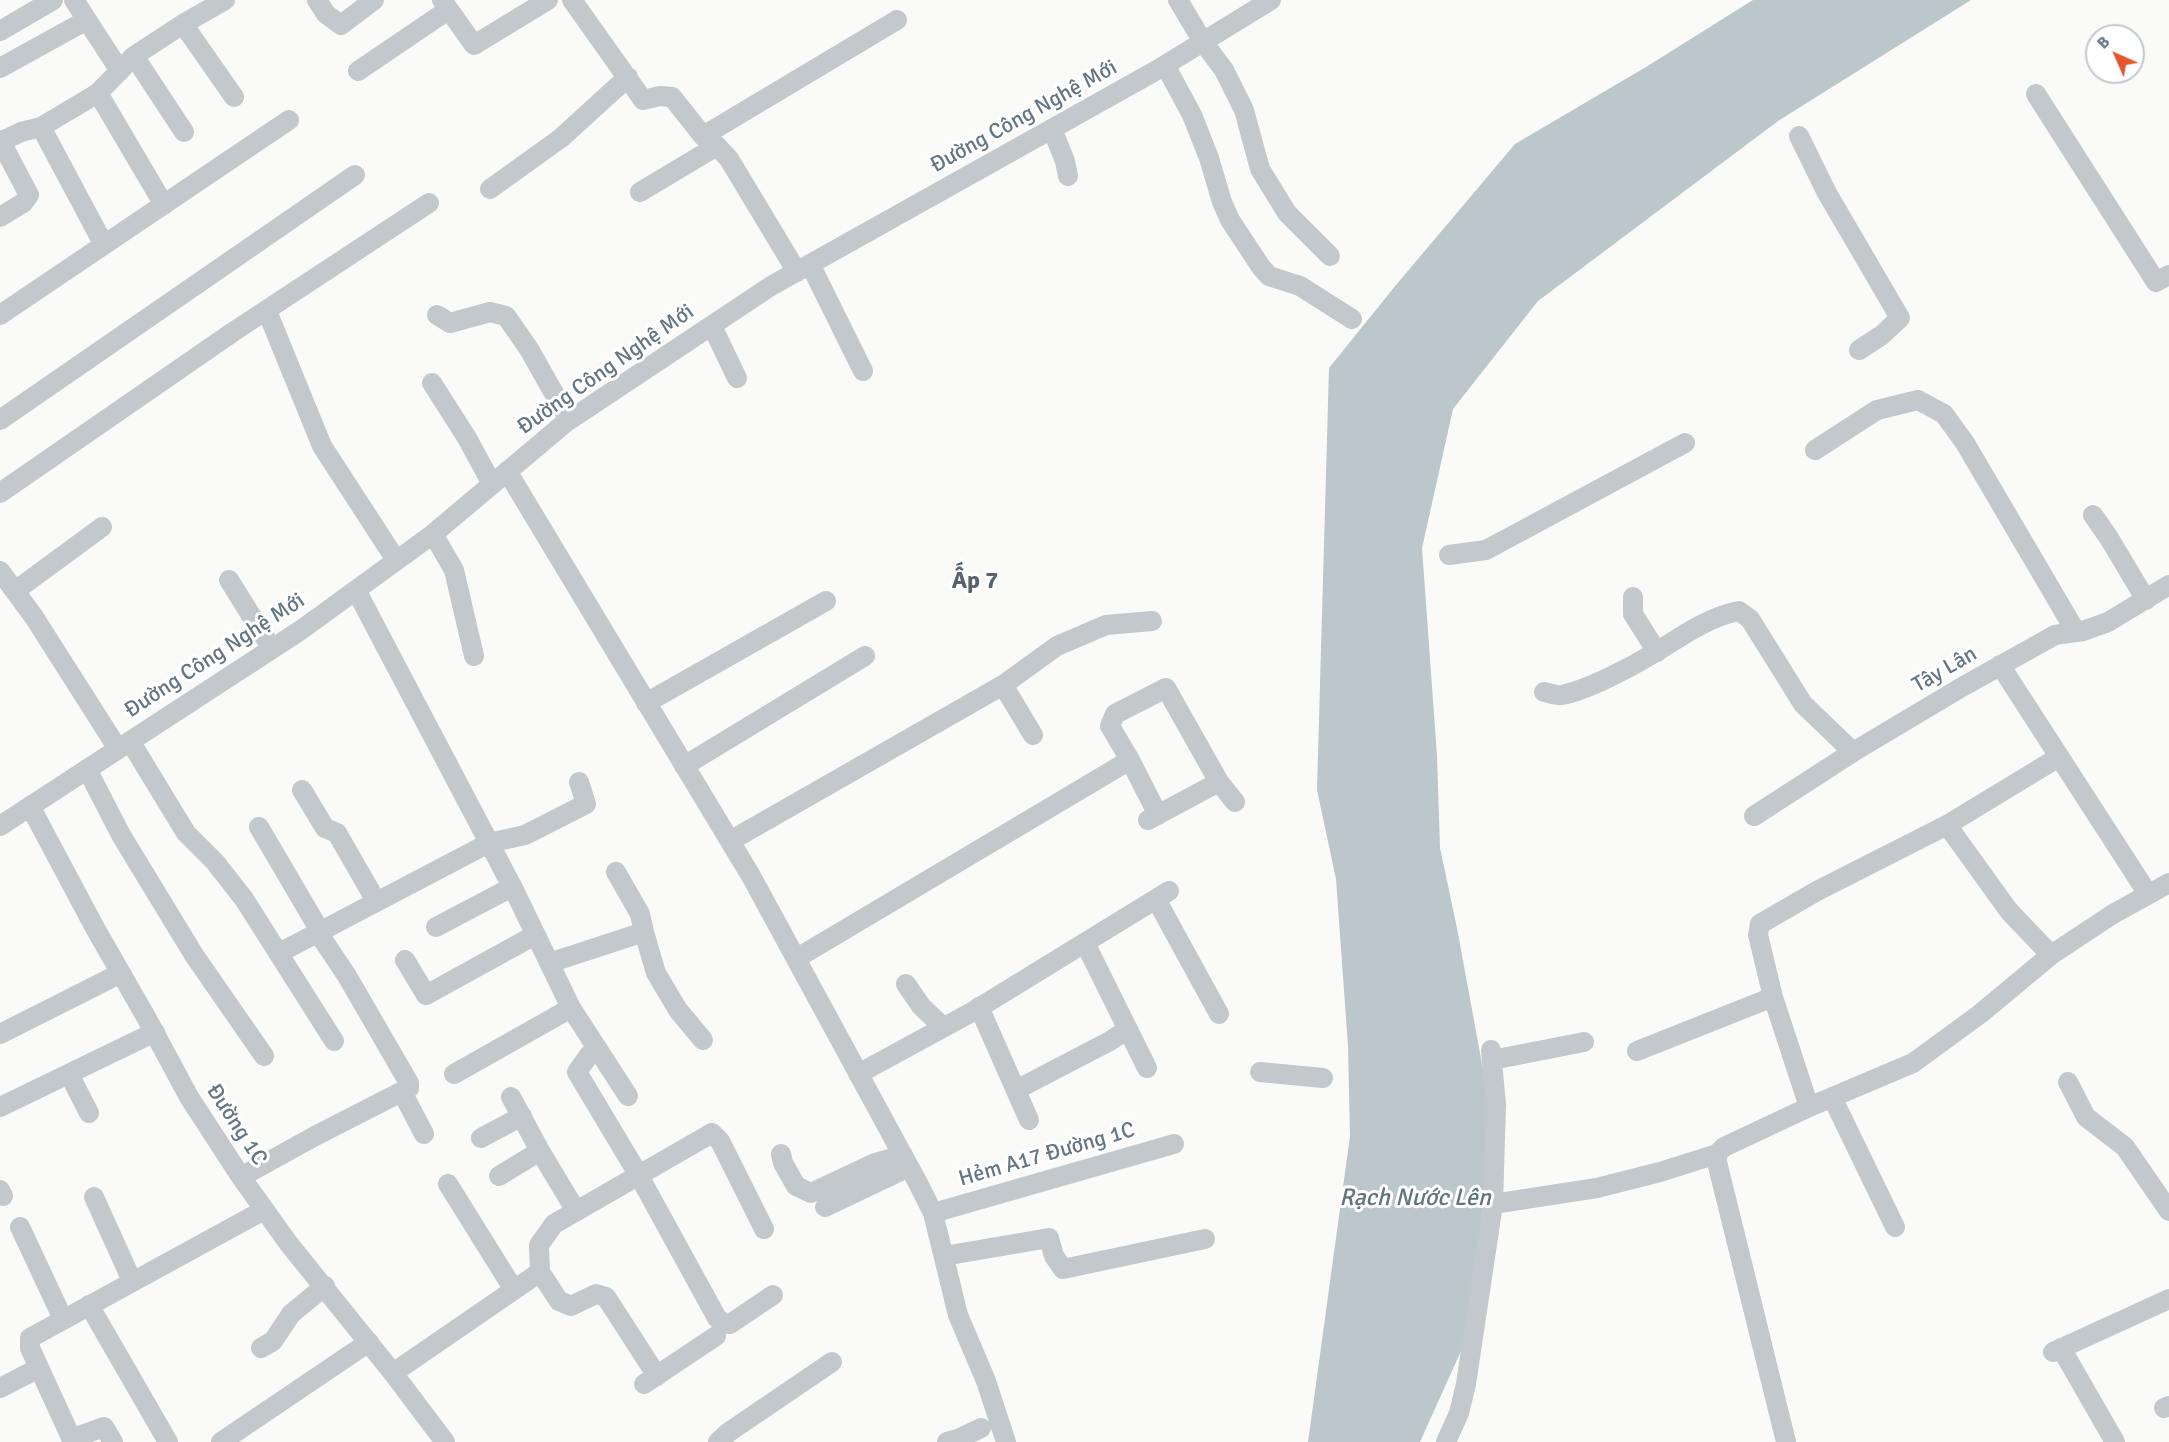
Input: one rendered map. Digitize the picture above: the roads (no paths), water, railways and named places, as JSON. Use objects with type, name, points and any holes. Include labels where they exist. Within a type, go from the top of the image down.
[{"type":"street","points":[[0,31],[53,0]]},
{"type":"street","points":[[74,0],[87,20],[184,132]]},
{"type":"street","points":[[0,217],[23,203],[29,195],[0,141],[40,127],[98,93],[127,64],[183,24],[225,0]]},
{"type":"street","points":[[317,0],[326,14],[341,25],[374,0]]},
{"type":"street","points":[[358,71],[445,5],[474,45],[548,0]]},
{"type":"street","points":[[572,0],[644,100],[660,96],[672,97],[710,141],[729,159],[804,268],[863,371]]},
{"type":"street","points":[[1178,0],[1203,42],[1224,70],[1244,110],[1260,169],[1287,213],[1330,256]]},
{"type":"street","name":"Đường Công Nghệ Mới","points":[[0,826],[272,649],[433,534],[569,420],[771,286],[1165,65],[1271,0]]},
{"type":"street","points":[[0,68],[87,20]]},
{"type":"street","points":[[640,192],[710,141],[897,20]]},
{"type":"street","points":[[183,24],[234,97]]},
{"type":"street","points":[[1165,65],[1192,115],[1230,220],[1261,267],[1269,276],[1300,286],[1352,319]]},
{"type":"street","points":[[490,189],[561,138],[628,77]]},
{"type":"street","points":[[98,93],[164,205]]},
{"type":"street","points":[[2036,94],[2156,282],[2169,275]]},
{"type":"street","points":[[0,315],[289,120]]},
{"type":"street","points":[[40,127],[104,245]]},
{"type":"street","points":[[1052,129],[1065,161],[1068,176]]},
{"type":"street","points":[[1799,136],[1827,193],[1900,318],[1882,335],[1859,350]]},
{"type":"street","points":[[0,420],[355,175]]},
{"type":"street","points":[[0,493],[331,266],[429,203]]},
{"type":"street","points":[[267,310],[322,446],[396,560]]},
{"type":"street","points":[[437,315],[450,322],[490,312],[506,316],[529,349],[569,420]]},
{"type":"street","points":[[711,326],[737,378]]},
{"type":"street","points":[[432,383],[467,438],[500,477],[646,703],[730,841],[797,958],[933,1213],[958,1316],[990,1392],[1006,1442]]},
{"type":"street","points":[[1815,450],[1877,410],[1918,400],[1944,414],[1965,442],[2076,632]]},
{"type":"street","points":[[1449,555],[1486,550],[1685,443]]},
{"type":"street","points":[[2093,515],[2146,600]]},
{"type":"street","points":[[15,591],[102,527]]},
{"type":"street","points":[[433,534],[454,570],[474,657]]},
{"type":"street","points":[[0,571],[186,833],[215,862],[237,890],[334,1041]]},
{"type":"street","points":[[230,580],[272,649]]},
{"type":"street","name":"Tây Lân","points":[[1754,816],[1853,752],[2000,665],[2055,635],[2076,632],[2108,622],[2169,585]]},
{"type":"street","points":[[356,590],[512,887],[571,1008],[628,1096]]},
{"type":"street","points":[[1633,597],[1633,614],[1657,652]]},
{"type":"street","points":[[646,703],[826,601]]},
{"type":"street","points":[[1544,692],[1560,696],[1599,681],[1657,652],[1704,623],[1724,614],[1739,611],[1750,619],[1803,704],[1853,752]]},
{"type":"street","points":[[730,841],[1003,685],[1057,646],[1106,625],[1152,621]]},
{"type":"street","points":[[684,766],[865,656]]},
{"type":"street","points":[[2000,665],[2148,894]]},
{"type":"street","points":[[1003,685],[1033,735]]},
{"type":"street","points":[[1219,782],[1153,817],[1130,760],[1110,726],[1115,714],[1166,688],[1219,782],[1235,802]]},
{"type":"street","points":[[1809,1107],[1773,997],[1758,935],[1760,924],[1817,891],[1947,825],[2059,757]]},
{"type":"street","points":[[797,958],[1130,760]]},
{"type":"street","points":[[87,769],[121,835],[194,955],[264,1056]]},
{"type":"street","points":[[279,953],[489,843],[525,836],[586,804],[579,782]]},
{"type":"street","points":[[302,790],[325,828],[338,833],[376,901]]},
{"type":"street","name":"Đường 1C","points":[[30,806],[189,1097],[241,1177],[289,1244],[325,1286],[445,1442]]},
{"type":"street","points":[[1947,825],[2009,911],[2051,955]]},
{"type":"street","points":[[241,1177],[410,1088],[259,827]]},
{"type":"street","points":[[616,872],[640,914],[657,973],[678,1010],[703,1040]]},
{"type":"street","points":[[1493,1204],[1597,1188],[1717,1154],[1724,1148],[1809,1107],[1913,1063],[1980,1014],[2051,955],[2113,914],[2169,883]]},
{"type":"street","points":[[436,927],[512,887]]},
{"type":"street","points":[[858,1074],[979,1007],[1162,895],[1219,1014]]},
{"type":"street","points":[[549,963],[644,932]]},
{"type":"street","points":[[405,960],[426,995],[535,935]]},
{"type":"street","points":[[1085,943],[1147,1068]]},
{"type":"street","points":[[0,1034],[121,973]]},
{"type":"street","points":[[906,984],[921,1006],[943,1028]]},
{"type":"street","points":[[1637,1051],[1773,997]]},
{"type":"street","points":[[979,1007],[1029,1120]]},
{"type":"street","points":[[454,1074],[571,1008]]},
{"type":"street","points":[[1016,1090],[1110,1041],[1128,1029]]},
{"type":"street","points":[[0,1107],[155,1032]]},
{"type":"street","points":[[1446,1442],[1459,1413],[1466,1384],[1493,1204],[1496,1105],[1491,1055],[1584,1042]]},
{"type":"street","points":[[598,1049],[590,1055],[577,1072],[638,1174],[717,1318],[723,1323],[730,1324],[773,1295]]},
{"type":"street","points":[[1260,1072],[1323,1077]]},
{"type":"street","points":[[69,1074],[89,1113]]},
{"type":"street","points":[[2068,1082],[2086,1117],[2125,1147],[2169,1211]]},
{"type":"street","points":[[402,1092],[424,1134]]},
{"type":"street","points":[[512,1097],[540,1151],[576,1211]]},
{"type":"street","points":[[1833,1097],[1895,1227]]},
{"type":"street","points":[[481,1138],[522,1116]]},
{"type":"street","points":[[716,1336],[651,1380],[606,1297],[596,1294],[571,1306],[559,1301],[540,1272],[539,1245],[554,1224],[712,1132],[720,1141],[764,1229]]},
{"type":"street","name":"Hẻm A17 Đường 1C","points":[[933,1213],[1174,1144]]},
{"type":"street","points":[[499,1176],[540,1151]]},
{"type":"street","points":[[782,1154],[783,1163],[796,1186],[811,1193],[875,1163],[906,1161]]},
{"type":"street","points":[[1717,1154],[1727,1210],[1786,1442]]},
{"type":"street","points":[[825,1207],[906,1161]]},
{"type":"street","points":[[448,1184],[514,1290]]},
{"type":"street","points":[[94,1197],[132,1281]]},
{"type":"street","points":[[113,1442],[104,1427],[72,1440],[30,1348],[30,1338],[264,1210]]},
{"type":"street","points":[[20,1227],[63,1319]]},
{"type":"street","points":[[944,1256],[1048,1238],[1054,1256],[1063,1269],[1205,1239]]},
{"type":"street","points":[[393,1373],[540,1272]]},
{"type":"street","points":[[261,1348],[273,1341],[291,1314],[325,1286]]},
{"type":"street","points":[[2115,1442],[2057,1350],[2169,1299]]},
{"type":"street","points":[[89,1305],[168,1442]]},
{"type":"street","points":[[221,1442],[369,1342]]},
{"type":"street","points":[[718,1442],[729,1432],[832,1362]]},
{"type":"street","points":[[0,1388],[39,1368]]},
{"type":"street","points":[[947,1442],[981,1428]]},
{"type":"water","name":"Rạch Nước Lên","points":[[1753,0],[1971,0],[1778,121],[1538,301],[1453,409],[1422,548],[1437,756],[1440,848],[1491,1113],[1488,1212],[1461,1351],[1420,1442],[1308,1442],[1350,1136],[1348,1046],[1336,879],[1317,790],[1329,368],[1515,144],[1646,67]]},
{"type":"district","name":"Ấp 7","points":[[975,582]]}]
